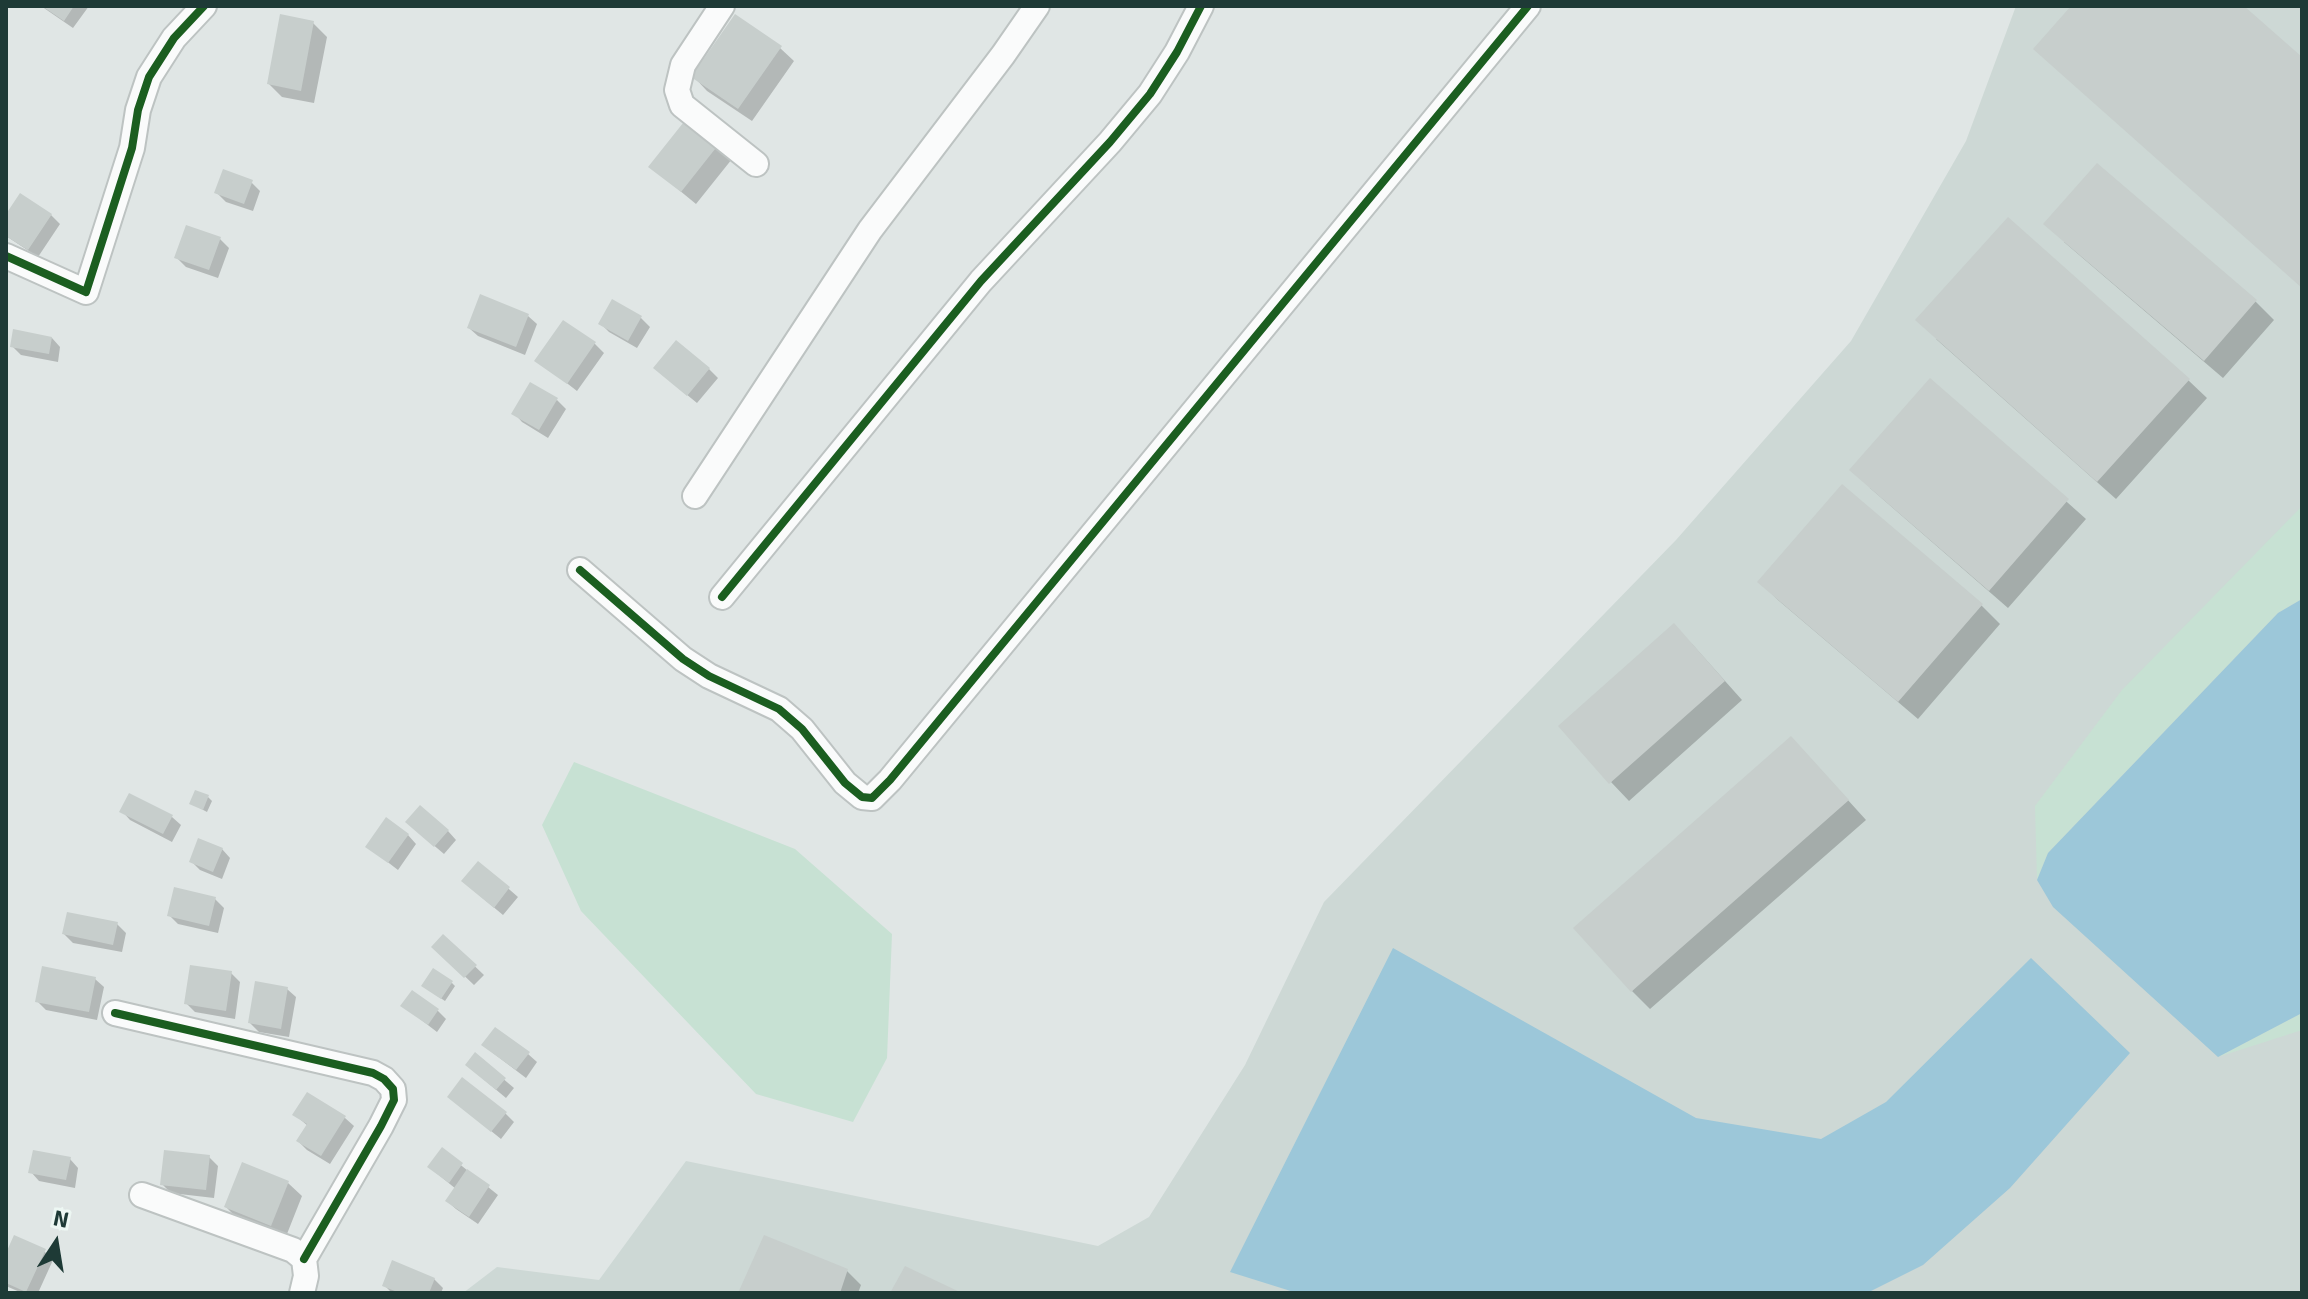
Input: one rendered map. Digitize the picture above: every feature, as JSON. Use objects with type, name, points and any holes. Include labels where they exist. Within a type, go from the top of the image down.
[{"type":"street","points":[[6,256],[86,292],[132,148],[138,110],[149,77],[174,38],[204,6]]},
{"type":"street","points":[[722,6],[683,65],[677,90],[682,105],[756,164]]},
{"type":"street","points":[[695,496],[870,230],[1037,6]]},
{"type":"street","points":[[722,597],[981,281],[1110,142],[1150,94],[1201,6]]},
{"type":"street","points":[[580,570],[683,659],[709,676],[779,709],[802,729],[845,783],[862,797],[872,798],[900,768],[1528,6]]},
{"type":"street","points":[[115,1013],[373,1073],[393,1089],[394,1100],[381,1126],[304,1259],[306,1276],[302,1293]]},
{"type":"street","points":[[142,1195],[293,1250],[304,1259]]},
{"type":"shaded area","points":[[2016,6],[2302,6],[2302,1293],[463,1293],[497,1267],[599,1280],[686,1161],[1098,1246],[1149,1217],[1245,1065],[1324,902],[1676,540],[1851,341],[1966,141]]},
{"type":"green space","points":[[2302,506],[2302,599],[2278,613],[2048,853],[2037,880],[2035,806],[2122,690]]},
{"type":"green space","points":[[574,762],[795,849],[892,934],[887,1058],[853,1122],[756,1094],[581,911],[542,825]]},
{"type":"green space","points":[[2302,1013],[2302,1030],[2218,1057]]},
{"type":"water","points":[[2302,599],[2302,1013],[2218,1057],[2053,907],[2037,880],[2048,853],[2278,613]]},
{"type":"water","points":[[1393,948],[1696,1118],[1821,1139],[1886,1102],[2031,958],[2130,1053],[2010,1188],[1923,1265],[1867,1293],[1297,1293],[1230,1272]]},
{"type":"building","points":[[42,6],[74,6],[64,21]]},
{"type":"building","points":[[2071,6],[2244,6],[2302,57],[2302,288],[2033,49]]},
{"type":"building","points":[[280,14],[314,21],[301,91],[267,84]]},
{"type":"building","points":[[735,14],[782,46],[738,109],[691,77]]},
{"type":"building","points":[[687,118],[719,144],[681,192],[648,167]]},
{"type":"building","points":[[2097,163],[2257,300],[2204,361],[2043,224]]},
{"type":"building","points":[[223,169],[253,180],[244,204],[214,193]]},
{"type":"building","points":[[20,193],[52,214],[28,250],[6,236],[6,214]]},
{"type":"building","points":[[2008,217],[2190,379],[2097,482],[1915,320]]},
{"type":"building","points":[[186,225],[221,237],[209,270],[174,258]]},
{"type":"building","points":[[480,294],[529,314],[516,347],[467,328]]},
{"type":"building","points":[[612,299],[642,316],[628,341],[598,324]]},
{"type":"building","points":[[563,320],[596,342],[567,384],[534,361]]},
{"type":"building","points":[[13,329],[52,337],[49,354],[10,347]]},
{"type":"building","points":[[676,340],[710,368],[687,396],[653,368]]},
{"type":"building","points":[[1930,378],[2069,499],[1989,591],[1849,470]]},
{"type":"building","points":[[530,382],[558,398],[539,430],[511,414]]},
{"type":"building","points":[[1842,484],[1983,604],[1898,702],[1757,582]]},
{"type":"building","points":[[1674,623],[1725,681],[1609,784],[1558,726]]},
{"type":"building","points":[[1791,736],[1849,800],[1631,992],[1573,928]]},
{"type":"building","points":[[195,790],[209,795],[203,810],[189,804]]},
{"type":"building","points":[[129,793],[173,815],[163,834],[119,812]]},
{"type":"building","points":[[420,805],[449,830],[434,847],[405,822]]},
{"type":"building","points":[[386,817],[409,834],[388,863],[365,847]]},
{"type":"building","points":[[198,838],[223,848],[213,872],[189,862]]},
{"type":"building","points":[[478,861],[510,887],[494,908],[461,881]]},
{"type":"building","points":[[174,887],[216,897],[209,926],[167,916]]},
{"type":"building","points":[[67,912],[118,922],[113,945],[62,934]]},
{"type":"building","points":[[443,934],[477,965],[464,978],[431,947]]},
{"type":"building","points":[[190,965],[232,971],[226,1011],[184,1004]]},
{"type":"building","points":[[42,966],[96,977],[89,1012],[35,1002]]},
{"type":"building","points":[[433,968],[453,981],[441,999],[421,986]]},
{"type":"building","points":[[255,981],[288,987],[281,1029],[248,1023]]},
{"type":"building","points":[[412,990],[439,1009],[428,1025],[400,1006]]},
{"type":"building","points":[[495,1027],[530,1052],[516,1070],[481,1045]]},
{"type":"building","points":[[475,1052],[506,1078],[496,1090],[465,1065]]},
{"type":"building","points":[[462,1077],[507,1112],[491,1132],[447,1097]]},
{"type":"building","points":[[307,1092],[346,1116],[321,1156],[296,1141],[307,1124],[292,1115]]},
{"type":"building","points":[[442,1147],[463,1163],[449,1183],[427,1167]]},
{"type":"building","points":[[33,1150],[71,1157],[66,1180],[28,1173]]},
{"type":"building","points":[[164,1150],[210,1155],[206,1190],[160,1185]]},
{"type":"building","points":[[242,1162],[289,1181],[271,1226],[224,1207]]},
{"type":"building","points":[[467,1169],[490,1185],[469,1217],[445,1201]]},
{"type":"building","points":[[14,1235],[46,1249],[26,1292],[6,1283],[6,1253]]},
{"type":"building","points":[[764,1235],[848,1269],[840,1293],[738,1293]]},
{"type":"building","points":[[392,1260],[435,1278],[429,1293],[400,1293],[382,1286]]},
{"type":"building","points":[[905,1266],[962,1293],[890,1293]]},
{"type":"cycle path","points":[[6,256],[86,292],[132,148],[138,110],[149,77],[174,38],[204,6]]},
{"type":"cycle path","points":[[722,597],[981,281],[1110,142],[1150,94],[1201,6]]},
{"type":"cycle path","points":[[580,570],[683,659],[709,676],[779,709],[802,729],[845,783],[862,797],[872,798],[1528,6]]},
{"type":"cycle path","points":[[115,1013],[373,1073],[393,1089],[394,1100],[381,1126],[304,1259]]}]
